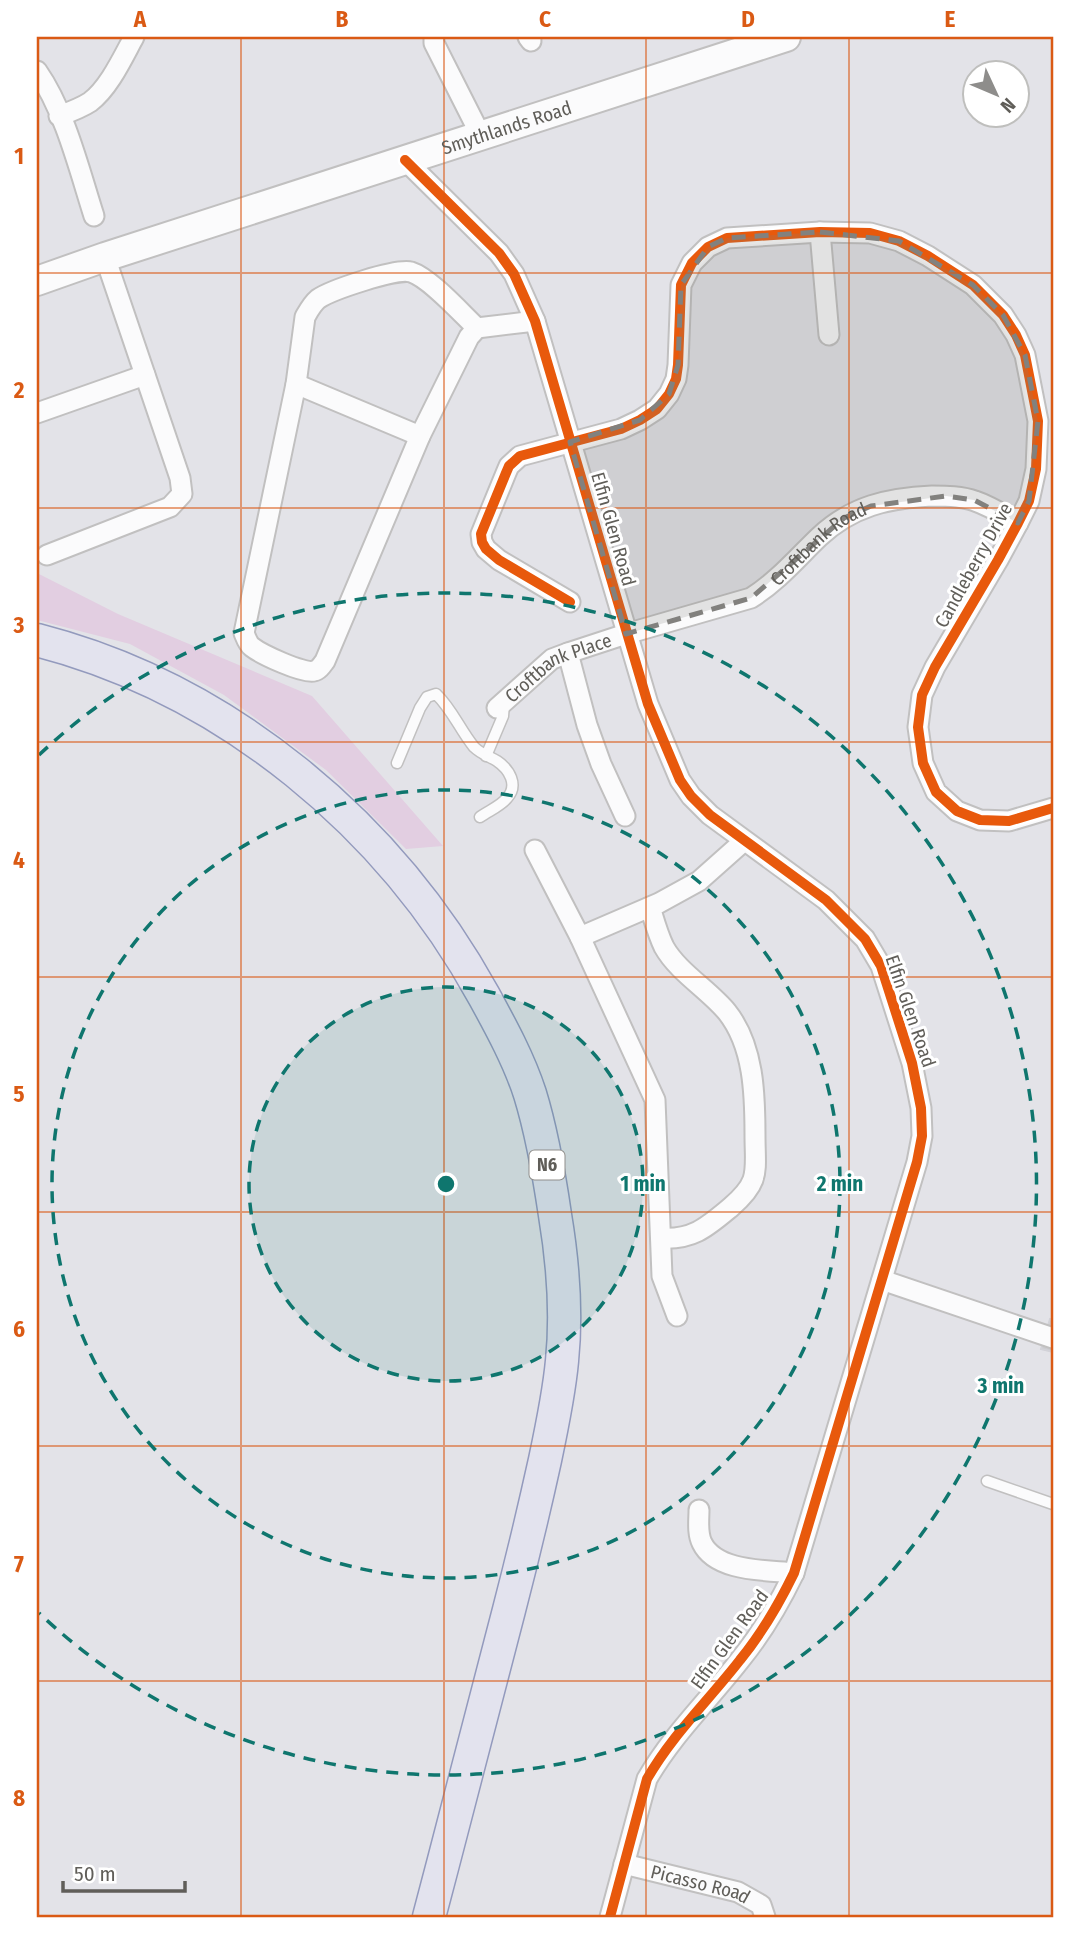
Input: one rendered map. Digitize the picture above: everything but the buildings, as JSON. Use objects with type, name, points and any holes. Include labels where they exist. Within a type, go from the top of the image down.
[{"type":"highway","name":"N6","points":[[37,639],[107,662],[212,712],[315,787],[363,832],[402,875],[436,919],[474,978],[503,1031],[530,1092],[546,1159],[560,1246],[565,1305],[563,1359],[555,1413],[529,1531],[429,1917]]},
{"type":"main road","name":"Smythlands Road","points":[[37,281],[786,37]]},
{"type":"street","points":[[59,116],[93,100],[116,71],[134,37]]},
{"type":"street","points":[[434,37],[434,43],[481,136]]},
{"type":"street","points":[[37,71],[47,85],[73,149],[94,216]]},
{"type":"street","name":"Elfin Glen Road","points":[[405,160],[499,253],[514,274],[535,321],[648,704],[680,780],[710,815],[826,900],[865,939],[881,966],[912,1063],[921,1108],[922,1136],[917,1162],[794,1573],[779,1605],[741,1659],[658,1759],[647,1779],[610,1917]]},
{"type":"street","points":[[820,232],[830,335]]},
{"type":"street","name":"Candleberry Drive","points":[[570,603],[486,549],[481,534],[506,473],[520,456],[621,429],[657,409],[669,394],[676,379],[678,365],[681,285],[692,263],[708,247],[727,239],[820,232],[870,233],[899,241],[973,285],[1003,315],[1026,355],[1038,421],[1036,469],[1029,501],[998,560],[934,667],[922,695],[918,727],[923,763],[936,792],[957,811],[980,820],[1009,821],[1053,808]]},
{"type":"street","points":[[47,555],[170,507],[182,494],[180,478],[105,257]]},
{"type":"street","points":[[477,328],[423,279],[411,272],[388,274],[327,293],[315,301],[305,317],[296,384],[244,633],[252,647],[293,667],[309,672],[316,671],[325,660],[419,436],[460,350],[477,328],[535,321]]},
{"type":"street","points":[[37,413],[145,375]]},
{"type":"street","points":[[296,384],[419,436]]},
{"type":"street","name":"Croftbank Road","points":[[626,634],[751,598],[767,588],[820,536],[844,517],[893,499],[946,496],[974,500],[1018,523]]},
{"type":"street","name":"Croftbank Place","points":[[500,705],[552,659],[626,634]]},
{"type":"street","points":[[568,653],[587,725],[601,764],[625,816]]},
{"type":"street","points":[[580,937],[650,907],[699,881],[744,841]]},
{"type":"street","points":[[535,850],[580,937],[655,1100],[662,1276],[677,1316]]},
{"type":"street","points":[[650,907],[664,947],[675,962],[728,1013],[740,1034],[754,1086],[755,1114],[755,1175],[750,1189],[725,1212],[694,1233],[684,1238],[661,1238]]},
{"type":"street","points":[[883,1280],[1053,1338]]},
{"type":"street","points":[[699,1510],[699,1534],[702,1545],[709,1553],[735,1567],[794,1573]]},
{"type":"street","name":"Picasso Road","points":[[624,1864],[738,1892],[761,1905],[765,1917]]},
{"type":"lane","points":[[397,763],[426,697],[436,694],[446,703],[475,747],[509,772],[513,782],[508,798],[480,817]]},
{"type":"lane","points":[[486,756],[503,716],[500,705]]},
{"type":"lane","points":[[987,1481],[1053,1504]]},
{"type":"highlighted area","points":[[820,232],[899,241],[973,285],[1003,315],[1025,355],[1038,421],[1029,501],[1018,523],[974,500],[946,496],[871,506],[844,518],[751,598],[626,634],[570,442],[640,420],[669,394],[678,365],[681,285],[708,247],[727,238]]},
{"type":"shaded area","points":[[37,573],[118,614],[312,696],[443,846],[406,849],[326,770],[224,695],[130,644],[37,620]]},
{"type":"cycle path","points":[[405,160],[499,253],[514,274],[535,321],[648,704],[680,780],[710,815],[826,900],[865,939],[881,966],[912,1063],[921,1108],[922,1136],[917,1162],[794,1573],[756,1639],[679,1733],[647,1779],[610,1917]]},
{"type":"cycle path","points":[[570,602],[499,560],[486,549],[481,534],[509,466],[520,456],[621,429],[657,409],[669,394],[676,379],[678,365],[681,285],[692,263],[708,247],[727,238],[820,232],[870,233],[899,241],[973,285],[1003,315],[1025,355],[1038,421],[1036,469],[1029,501],[935,667],[922,695],[918,727],[923,763],[936,792],[957,811],[980,820],[1009,821],[1053,808]]}]
